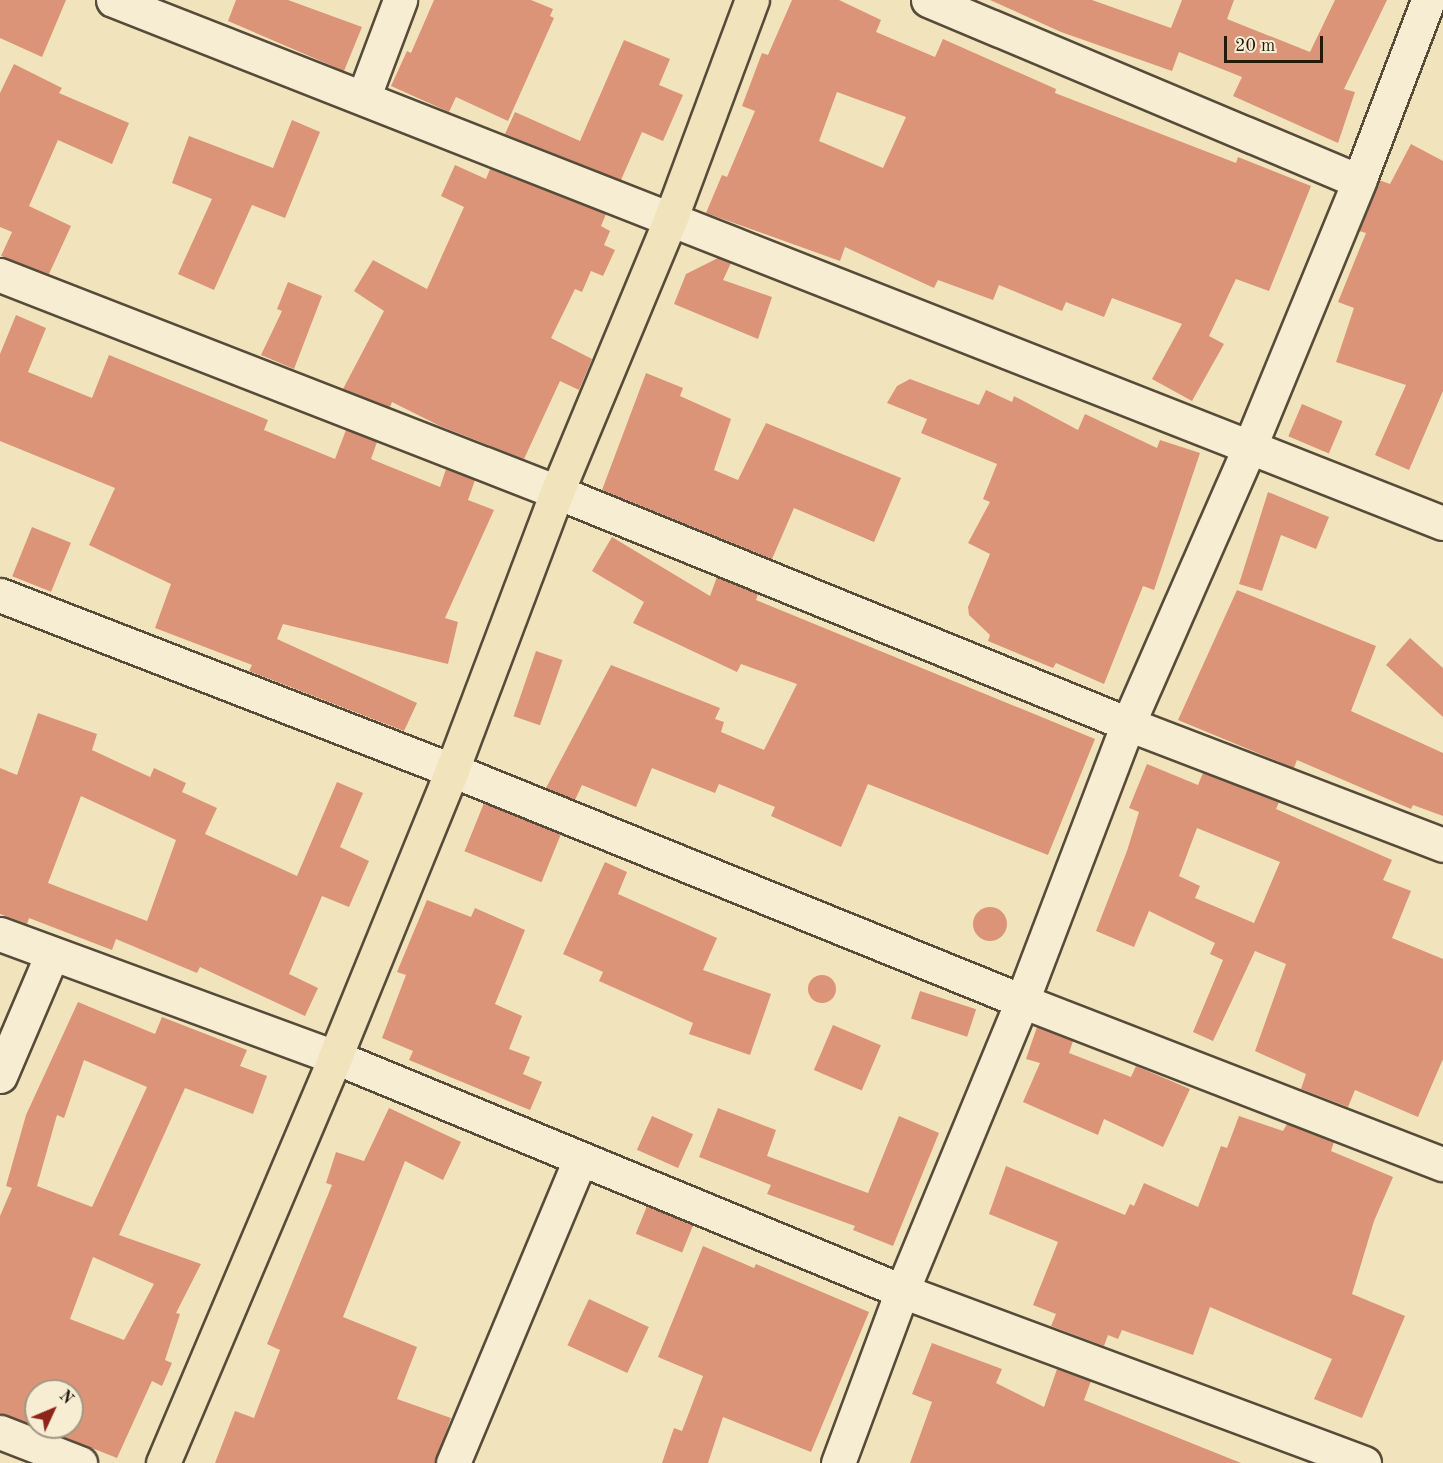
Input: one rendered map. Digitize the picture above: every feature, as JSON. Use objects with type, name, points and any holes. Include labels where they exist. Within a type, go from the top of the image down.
[{"type":"highway","points":[[163,1463],[335,1058],[452,770],[557,492],[669,220],[752,0]]},
{"type":"street","points":[[113,0],[364,96],[669,220],[1443,523]]},
{"type":"street","points":[[364,96],[400,0]]},
{"type":"street","points":[[927,0],[1359,181]]},
{"type":"street","points":[[838,1463],[902,1291],[1022,1001],[1128,724],[1250,446],[1359,181],[1428,0]]},
{"type":"street","points":[[0,275],[557,492],[1128,724],[1443,845]]},
{"type":"street","points":[[0,595],[452,770],[1022,1001],[1443,1164]]},
{"type":"street","points":[[0,934],[335,1058],[902,1291],[1364,1463]]},
{"type":"street","points":[[0,1076],[52,954]]},
{"type":"street","points":[[453,1463],[580,1159]]},
{"type":"street","points":[[0,1432],[80,1463]]},
{"type":"building","points":[[0,0],[66,0],[42,57],[0,38]]},
{"type":"building","points":[[236,0],[288,0],[362,27],[344,71],[228,21]]},
{"type":"building","points":[[434,0],[531,0],[553,9],[550,16],[554,18],[508,121],[456,97],[449,112],[391,86],[407,51],[411,53]]},
{"type":"building","points":[[792,0],[839,0],[881,20],[876,32],[935,57],[943,39],[1056,89],[1055,93],[1236,163],[1238,157],[1311,186],[1269,291],[1236,279],[1209,336],[1224,344],[1192,401],[1152,379],[1182,324],[1112,298],[1104,317],[1066,302],[1062,311],[999,285],[993,300],[938,280],[934,288],[845,247],[840,261],[706,213],[722,175],[727,177],[755,111],[742,106],[762,53],[768,55]],"holes":[[[837,92],[906,117],[883,168],[819,141]]]},
{"type":"building","points":[[990,0],[1092,0],[1171,28],[1182,0],[1234,0],[1227,19],[1310,52],[1335,0],[1387,0],[1344,89],[1355,92],[1338,143],[1233,96],[1242,77],[1179,52],[1172,71],[1061,32]]},
{"type":"building","points":[[624,40],[670,59],[659,85],[683,95],[663,141],[642,132],[621,180],[505,134],[515,112],[580,141]]},
{"type":"building","points":[[14,64],[62,88],[59,93],[129,123],[112,164],[58,140],[29,206],[71,226],[49,274],[1,256],[12,232],[0,227],[0,93]]},
{"type":"building","points":[[292,120],[320,132],[285,218],[252,205],[214,290],[178,274],[212,199],[172,183],[189,136],[273,168]]},
{"type":"building","points":[[1411,144],[1443,161],[1443,391],[1409,470],[1375,455],[1406,385],[1336,362],[1354,308],[1338,302],[1366,233],[1359,231],[1379,180],[1390,184]]},
{"type":"building","points":[[455,165],[486,179],[490,169],[606,214],[601,226],[610,231],[604,245],[615,250],[603,276],[591,271],[582,292],[575,289],[551,338],[592,359],[579,390],[560,381],[524,459],[440,426],[392,402],[390,407],[343,389],[384,311],[354,291],[373,260],[427,289],[464,207],[441,196]]},
{"type":"building","points":[[718,258],[731,263],[723,280],[772,297],[758,339],[674,304],[686,274]]},
{"type":"building","points":[[288,282],[322,296],[294,369],[261,355],[282,311],[277,309]]},
{"type":"building","points":[[16,315],[46,328],[28,372],[92,398],[109,355],[268,420],[264,430],[335,459],[346,430],[377,442],[371,459],[440,487],[446,469],[475,480],[468,500],[494,510],[445,618],[458,622],[448,664],[283,624],[277,639],[417,703],[404,731],[249,671],[252,665],[155,628],[171,584],[89,545],[115,488],[0,441],[0,354]]},
{"type":"building","points":[[646,373],[683,388],[680,396],[731,419],[714,470],[738,480],[766,423],[901,478],[874,542],[794,508],[772,559],[602,490]]},
{"type":"building","points":[[910,379],[979,405],[986,390],[1012,402],[1014,396],[1078,430],[1085,414],[1157,448],[1160,440],[1200,453],[1154,590],[1143,586],[1104,684],[1056,663],[1053,668],[988,641],[990,635],[969,615],[968,607],[990,554],[968,543],[990,502],[983,499],[997,464],[921,433],[927,419],[887,403],[897,386]]},
{"type":"building","points":[[1302,404],[1343,421],[1329,453],[1288,436]]},
{"type":"building","points":[[1268,492],[1329,517],[1316,549],[1281,535],[1262,591],[1239,584]]},
{"type":"building","points":[[32,527],[71,543],[51,592],[12,576]]},
{"type":"building","points":[[612,537],[710,596],[717,577],[758,594],[756,600],[1095,739],[1048,855],[868,784],[841,847],[771,816],[775,807],[719,784],[715,793],[652,768],[636,807],[582,785],[575,800],[546,788],[611,665],[720,708],[715,719],[724,722],[721,732],[764,750],[797,684],[741,664],[737,672],[633,623],[644,602],[592,571]]},
{"type":"building","points":[[1237,590],[1376,646],[1351,711],[1443,753],[1443,816],[1413,805],[1411,809],[1297,760],[1294,768],[1178,720]]},
{"type":"building","points":[[1410,638],[1443,668],[1443,717],[1386,665]]},
{"type":"building","points":[[536,651],[562,660],[540,725],[514,716]]},
{"type":"building","points":[[38,713],[97,734],[92,750],[150,777],[154,768],[186,783],[182,792],[217,808],[205,834],[297,876],[337,782],[363,793],[340,847],[369,861],[349,907],[322,896],[289,974],[318,988],[305,1016],[200,967],[197,973],[116,939],[112,950],[29,918],[27,924],[0,914],[0,768],[17,775]],"holes":[[[81,796],[176,840],[147,921],[48,883]]]},
{"type":"building","points":[[1147,764],[1198,785],[1203,773],[1279,802],[1276,809],[1392,860],[1383,880],[1411,891],[1392,938],[1443,959],[1443,1059],[1418,1117],[1355,1090],[1348,1107],[1301,1089],[1306,1074],[1255,1051],[1286,964],[1255,951],[1213,1041],[1193,1032],[1223,960],[1210,954],[1215,943],[1149,911],[1134,947],[1096,931],[1127,851],[1139,812],[1129,808]],"holes":[[[1197,828],[1280,862],[1254,923],[1195,898],[1200,886],[1179,876]]]},
{"type":"building","points":[[484,803],[561,834],[541,882],[465,851]]},
{"type":"building","points":[[605,862],[627,872],[618,894],[717,938],[703,970],[771,994],[750,1055],[689,1034],[693,1023],[599,981],[603,972],[563,954]]},
{"type":"building","points":[[427,900],[471,917],[475,908],[525,930],[495,1004],[522,1016],[509,1049],[530,1057],[523,1074],[542,1082],[530,1110],[409,1060],[413,1051],[382,1038],[406,975],[397,972]]},
{"type":"building","points":[[990,907],[1002,912],[1007,924],[1002,936],[990,941],[978,936],[973,924],[978,912]]},
{"type":"building","points":[[822,975],[832,979],[836,989],[832,999],[822,1003],[812,999],[808,989],[812,979]]},
{"type":"building","points":[[920,991],[976,1009],[967,1037],[911,1019]]},
{"type":"building","points":[[78,1002],[155,1034],[162,1017],[247,1050],[240,1066],[267,1076],[253,1114],[185,1088],[119,1235],[201,1264],[176,1313],[180,1314],[165,1360],[172,1363],[162,1386],[152,1381],[117,1458],[69,1439],[84,1439],[84,1379],[24,1379],[24,1422],[0,1414],[0,1216],[12,1188],[6,1186],[26,1115]],"holes":[[[84,1060],[147,1087],[92,1207],[37,1186],[57,1115],[64,1118]],[[93,1257],[154,1284],[124,1340],[70,1319]]]},
{"type":"building","points":[[833,1025],[881,1045],[862,1090],[814,1070]]},
{"type":"building","points":[[1037,1027],[1073,1041],[1069,1053],[1131,1077],[1136,1066],[1190,1089],[1163,1147],[1104,1119],[1098,1135],[1023,1102],[1040,1063],[1026,1059]]},
{"type":"building","points":[[389,1108],[461,1142],[443,1180],[405,1161],[343,1317],[417,1347],[397,1399],[451,1418],[435,1463],[215,1463],[235,1411],[254,1418],[280,1350],[267,1344],[332,1185],[326,1183],[336,1152],[364,1161]]},
{"type":"building","points":[[718,1108],[776,1130],[767,1156],[868,1193],[899,1116],[939,1133],[893,1246],[853,1230],[855,1226],[767,1194],[771,1185],[699,1157]]},
{"type":"building","points":[[652,1116],[693,1134],[678,1168],[637,1150]]},
{"type":"building","points":[[1239,1116],[1283,1131],[1287,1124],[1334,1142],[1331,1151],[1393,1177],[1374,1221],[1352,1294],[1405,1316],[1362,1418],[1314,1399],[1332,1359],[1210,1307],[1193,1355],[1122,1330],[1118,1339],[1108,1335],[1104,1346],[1051,1326],[1056,1314],[1033,1305],[1058,1242],[989,1214],[1006,1166],[1125,1215],[1130,1204],[1134,1206],[1144,1183],[1198,1207],[1221,1146],[1227,1148]]},
{"type":"building","points":[[647,1206],[693,1225],[682,1253],[636,1234]]},
{"type":"building","points":[[703,1246],[754,1268],[756,1264],[869,1312],[811,1452],[723,1417],[708,1463],[662,1463],[674,1428],[682,1431],[703,1376],[658,1357]]},
{"type":"building","points":[[589,1299],[649,1327],[627,1373],[567,1345]]},
{"type":"building","points":[[932,1343],[1002,1369],[996,1383],[1044,1407],[1057,1369],[1091,1381],[1084,1400],[1241,1463],[910,1463],[932,1402],[912,1394]]}]
